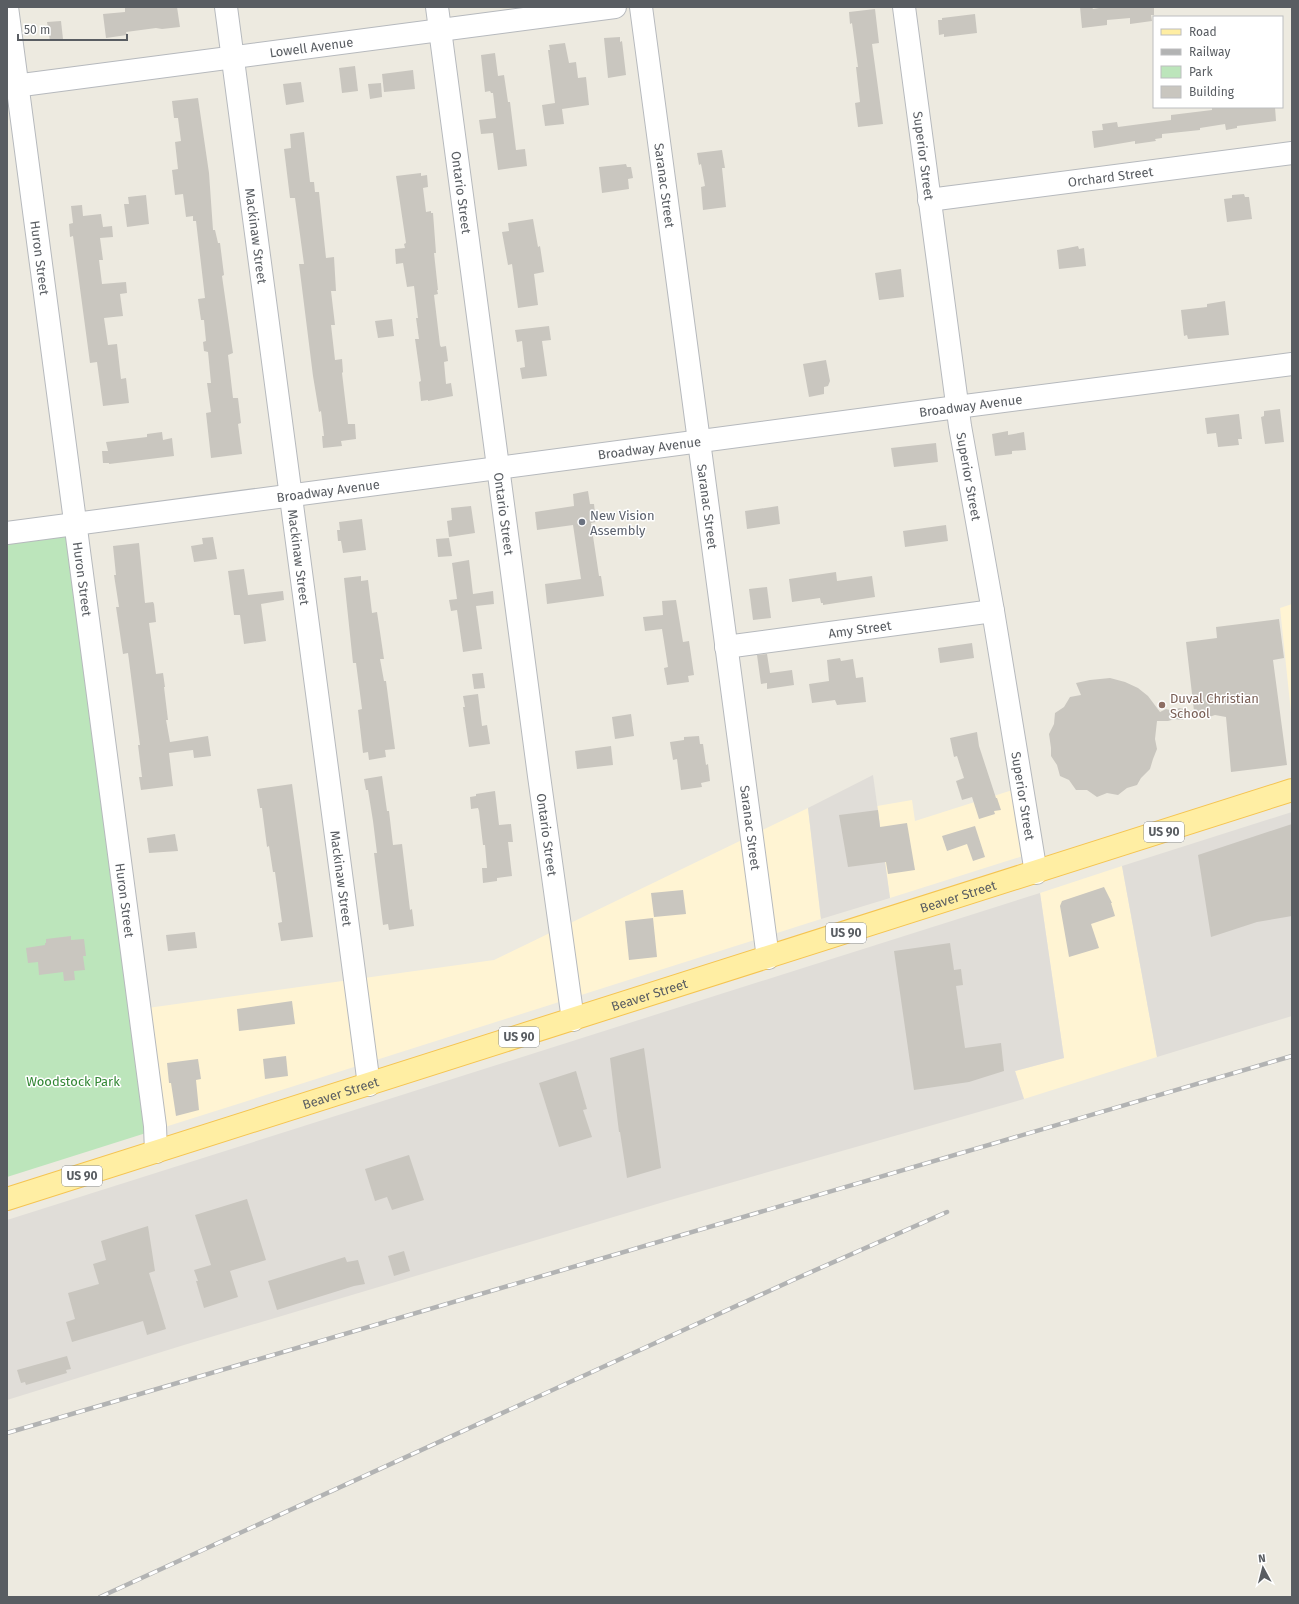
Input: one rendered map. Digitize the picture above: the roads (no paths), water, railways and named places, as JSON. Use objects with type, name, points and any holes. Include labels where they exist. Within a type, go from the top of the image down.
[{"type":"main road","name":"Beaver Street","points":[[7,1199],[1036,873],[1292,790]]},
{"type":"street","name":"Huron Street","points":[[7,7],[12,86],[75,523],[155,1126],[156,1152]]},
{"type":"street","name":"Mackinaw Street","points":[[226,7],[369,1084]]},
{"type":"street","name":"Ontario Street","points":[[437,7],[538,776],[573,1020]]},
{"type":"street","name":"Lowell Avenue","points":[[12,86],[615,7]]},
{"type":"street","name":"Saranac Street","points":[[641,7],[768,958]]},
{"type":"street","name":"Superior Street","points":[[904,7],[957,407],[993,611],[1036,873]]},
{"type":"street","name":"Orchard Street","points":[[929,200],[1292,153]]},
{"type":"street","name":"Broadway Avenue","points":[[7,532],[1292,364]]},
{"type":"street","name":"Amy Street","points":[[726,647],[993,611]]},
{"type":"railway","points":[[7,1433],[1292,1056]]},
{"type":"railway","points":[[100,1597],[793,1280],[947,1212]]},
{"type":"place","name":"New Vision Assembly","points":[[582,522]]},
{"type":"place","name":"Duval Christian School","points":[[1162,705]]},
{"type":"park label","name":"Woodstock Park","points":[[73,1081]]}]
